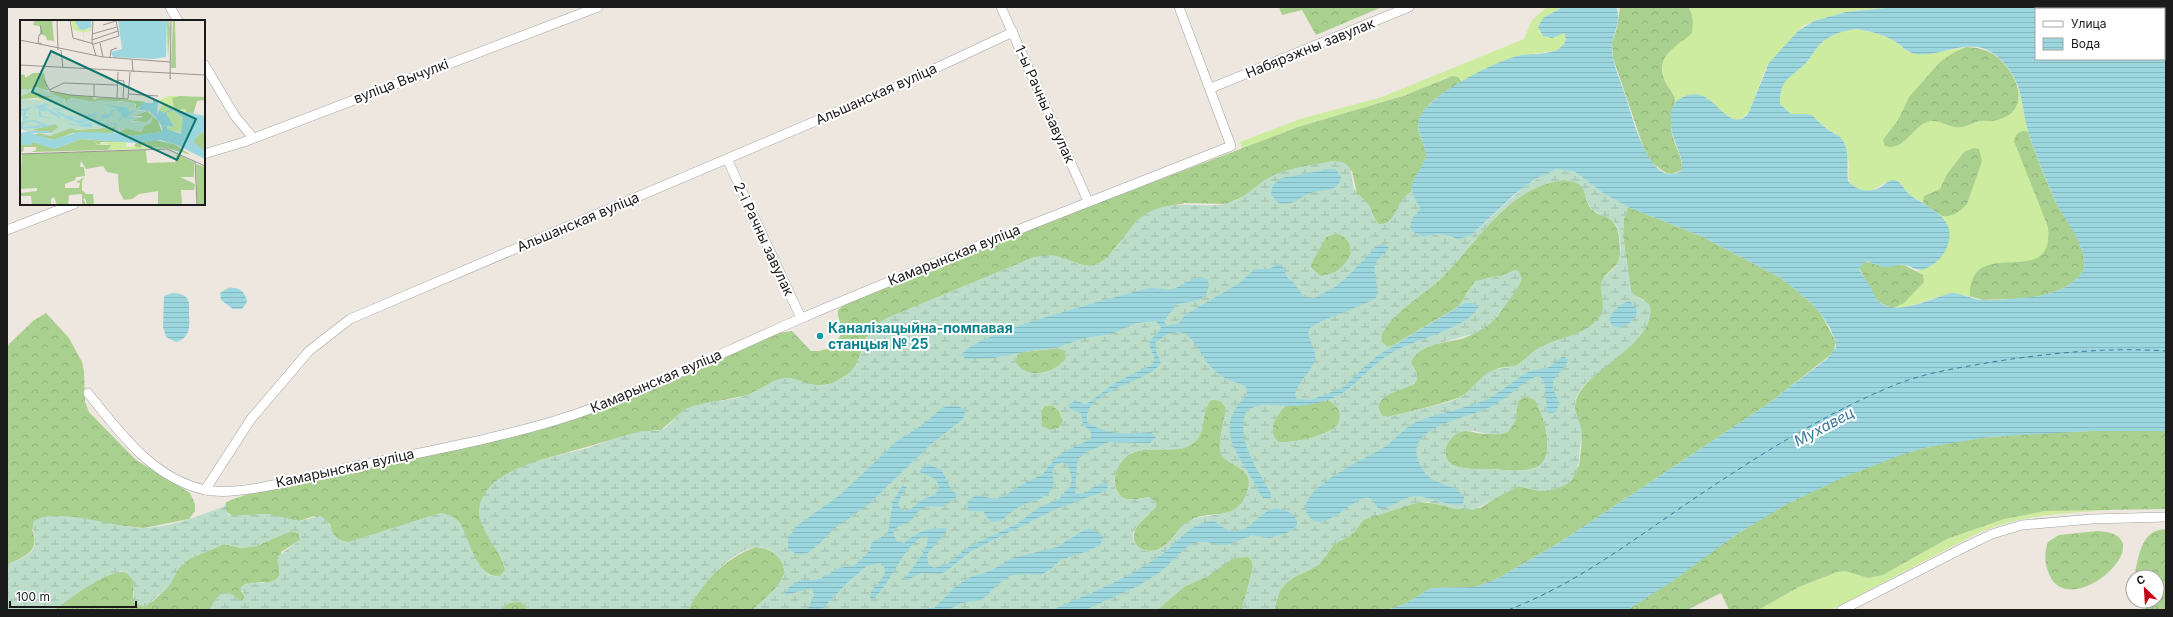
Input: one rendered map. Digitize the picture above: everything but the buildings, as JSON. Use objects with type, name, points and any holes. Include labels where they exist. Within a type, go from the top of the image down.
[{"type":"street","points":[[170,7],[177,20]]},
{"type":"street","name":"вуліца Вычулкі","points":[[205,154],[253,138],[598,7]]},
{"type":"street","name":"1-ы Рачны завулак","points":[[1001,7],[1088,201]]},
{"type":"street","points":[[1179,7],[1211,88]]},
{"type":"street","name":"Набярэжны завулак","points":[[1211,88],[1409,7]]},
{"type":"street","name":"Альшанская вуліца","points":[[205,490],[250,419],[309,351],[350,319],[891,89],[1013,32]]},
{"type":"street","points":[[205,66],[236,116],[253,138]]},
{"type":"street","name":"Камарынская вуліца","points":[[88,393],[126,440],[154,466],[187,484],[205,490],[220,492],[239,491],[492,437],[555,420],[660,381],[801,318],[1088,201],[1231,146],[1211,88]]},
{"type":"street","name":"2-і Рачны завулак","points":[[727,159],[801,318]]},
{"type":"street","points":[[7,230],[71,205]]},
{"type":"street","points":[[1842,610],[1992,534],[2022,525],[2092,519],[2166,517]]},
{"type":"green space","points":[[1279,7],[1382,7],[1316,35],[1302,10],[1282,15]]},
{"type":"green space","points":[[1547,7],[1563,7],[1549,15],[1539,32],[1548,38],[1564,33],[1566,38],[1562,47],[1554,51],[1516,56],[1485,69],[1462,82],[1461,79],[1447,77],[1415,92],[1298,127],[1242,149],[1240,142],[1300,119],[1382,97],[1524,39],[1532,20]]},
{"type":"green space","points":[[1620,7],[1688,7],[1692,16],[1692,33],[1665,57],[1662,71],[1664,79],[1675,99],[1671,128],[1682,165],[1682,170],[1672,174],[1666,173],[1652,163],[1644,149],[1613,58],[1612,43],[1617,28]]},
{"type":"green space","points":[[1688,7],[1896,7],[1846,12],[1814,21],[1803,26],[1765,70],[1749,112],[1739,120],[1723,113],[1701,97],[1693,95],[1684,96],[1674,103],[1673,94],[1666,83],[1662,70],[1668,53],[1683,41],[1690,11]]},
{"type":"green space","points":[[1856,29],[1879,34],[1893,40],[1908,52],[1927,54],[1966,47],[2014,78],[2019,91],[2032,145],[2056,203],[2079,243],[1974,298],[1953,294],[1933,298],[1913,305],[1893,308],[1871,288],[1931,266],[1944,254],[1933,209],[1910,195],[1899,182],[1887,182],[1868,191],[1864,191],[1852,185],[1848,175],[1849,164],[1846,150],[1839,136],[1810,115],[1791,114],[1780,104],[1780,95],[1786,80],[1808,61],[1820,44],[1829,37],[1844,31]]},
{"type":"green space","points":[[1966,47],[1985,50],[1996,56],[2005,64],[2017,86],[2018,102],[2015,108],[2010,114],[2003,118],[1992,121],[1982,121],[1962,127],[1949,126],[1937,121],[1931,121],[1919,127],[1898,145],[1892,147],[1885,146],[1883,140],[1898,120],[1909,97],[1940,62],[1953,53]]},
{"type":"green space","points":[[1452,76],[1458,77],[1462,82],[1439,96],[1425,109],[1421,116],[1418,124],[1419,133],[1426,151],[1425,161],[1411,188],[1412,192],[1408,194],[1387,224],[1381,225],[1378,223],[1370,207],[1357,194],[1352,171],[1333,161],[1274,175],[1247,195],[1226,204],[1185,203],[1160,208],[1138,220],[1108,257],[1100,263],[1091,266],[1082,265],[1056,256],[1035,257],[885,319],[866,338],[857,364],[850,373],[832,384],[810,386],[784,378],[748,395],[694,406],[684,410],[661,430],[639,432],[537,461],[479,514],[502,560],[505,571],[500,576],[493,576],[486,573],[473,554],[462,531],[457,525],[441,513],[349,542],[341,541],[336,538],[332,532],[330,524],[314,516],[299,521],[268,514],[233,516],[225,511],[226,502],[245,495],[517,436],[779,333],[792,331],[811,351],[827,349],[835,344],[840,335],[841,327],[838,310],[845,304],[1035,227],[1298,127],[1406,95]]},
{"type":"green space","points":[[2024,131],[2028,132],[2057,204],[2080,244],[2083,252],[2084,270],[2075,280],[2064,288],[2051,293],[2025,298],[1983,300],[1970,296],[1974,277],[1983,267],[1997,263],[2026,261],[2039,257],[2047,247],[2048,227],[2014,141],[2017,134]]},
{"type":"green space","points":[[1974,148],[1979,149],[1982,161],[1967,204],[1962,209],[1950,216],[1942,216],[1923,203],[1924,196],[1940,189],[1947,174],[1964,152]]},
{"type":"green space","points":[[1333,161],[1341,162],[1349,167],[1356,192],[1368,203],[1373,217],[1379,224],[1390,220],[1402,200],[1406,195],[1412,192],[1420,208],[1416,214],[1429,236],[1441,234],[1453,238],[1470,236],[1525,186],[1547,173],[1557,169],[1575,172],[1603,193],[1628,207],[1624,218],[1623,236],[1631,291],[1634,295],[1649,304],[1650,316],[1646,328],[1637,339],[1590,380],[1578,394],[1575,408],[1582,430],[1582,435],[1577,471],[1565,485],[1546,491],[1517,487],[1473,510],[1455,509],[1428,502],[1419,502],[1363,520],[1349,537],[1334,544],[1319,565],[1294,577],[1286,583],[1279,592],[1274,610],[1242,610],[1253,567],[1252,561],[1248,557],[1234,558],[1208,576],[1185,586],[1157,610],[753,610],[777,587],[785,573],[782,562],[776,555],[770,550],[759,547],[746,550],[734,556],[722,566],[701,589],[688,610],[528,610],[521,602],[515,602],[510,603],[501,610],[210,610],[215,600],[221,594],[227,593],[233,595],[242,601],[245,596],[240,588],[242,586],[274,581],[279,575],[278,556],[300,540],[299,533],[291,531],[256,546],[242,548],[224,544],[189,559],[179,568],[170,585],[145,607],[134,603],[134,582],[127,573],[121,571],[106,576],[80,591],[54,610],[7,610],[7,565],[26,556],[33,548],[35,538],[33,522],[42,517],[55,516],[70,516],[144,528],[165,526],[225,506],[228,514],[233,516],[268,514],[299,521],[320,516],[325,519],[337,538],[342,541],[349,542],[441,513],[452,516],[460,523],[474,556],[485,572],[491,576],[500,576],[505,570],[505,567],[502,559],[484,529],[479,512],[480,504],[486,491],[497,480],[510,472],[526,465],[588,448],[640,431],[661,430],[668,426],[679,414],[693,406],[748,395],[773,381],[783,378],[795,379],[818,385],[832,383],[844,377],[853,369],[858,361],[869,334],[875,326],[885,319],[1035,257],[1056,256],[1084,266],[1094,265],[1103,261],[1110,255],[1133,225],[1147,213],[1167,206],[1225,204],[1239,199],[1268,178],[1281,172]],"holes":[[[1564,180],[1574,182],[1580,185],[1590,206],[1595,211],[1611,219],[1615,223],[1620,236],[1620,257],[1617,266],[1602,281],[1601,291],[1603,308],[1598,319],[1592,325],[1578,333],[1538,349],[1517,365],[1491,371],[1461,397],[1445,403],[1388,417],[1382,416],[1378,407],[1380,401],[1389,394],[1407,387],[1417,380],[1417,374],[1411,363],[1414,356],[1430,346],[1481,330],[1500,312],[1518,287],[1521,282],[1521,277],[1519,272],[1516,270],[1501,276],[1475,281],[1462,302],[1456,308],[1390,347],[1382,342],[1382,334],[1397,315],[1435,284],[1492,221],[1524,194],[1543,185]],[[1336,233],[1346,238],[1350,246],[1351,254],[1339,270],[1331,274],[1320,276],[1310,268],[1314,257],[1326,237]],[[1055,348],[1065,351],[1066,359],[1061,364],[1047,371],[1032,373],[1020,367],[1015,361],[1018,354],[1022,352]],[[1526,396],[1535,400],[1545,425],[1548,445],[1543,462],[1537,467],[1520,471],[1468,469],[1455,466],[1447,459],[1445,455],[1447,444],[1453,436],[1458,433],[1464,431],[1475,431],[1487,434],[1500,434],[1508,432],[1516,420],[1518,401]],[[1211,400],[1216,400],[1224,404],[1226,409],[1220,437],[1221,454],[1229,462],[1245,472],[1249,485],[1246,495],[1242,503],[1229,512],[1198,518],[1186,523],[1160,549],[1151,551],[1139,548],[1133,541],[1135,530],[1143,519],[1156,507],[1156,502],[1149,497],[1139,499],[1122,497],[1117,492],[1114,480],[1118,467],[1122,461],[1132,453],[1148,450],[1174,450],[1190,445],[1200,436],[1206,409]],[[1328,400],[1339,410],[1340,416],[1338,424],[1332,429],[1318,436],[1301,440],[1278,442],[1274,437],[1273,428],[1278,414],[1285,406],[1296,406]],[[1047,405],[1053,406],[1060,412],[1063,421],[1059,428],[1050,430],[1042,426],[1041,408]]]},
{"type":"green space","points":[[1564,180],[1580,184],[1585,192],[1589,206],[1596,213],[1610,219],[1616,225],[1619,234],[1619,260],[1601,283],[1604,310],[1597,321],[1590,327],[1574,335],[1538,349],[1517,365],[1497,369],[1458,398],[1388,417],[1382,416],[1378,407],[1383,398],[1392,392],[1414,384],[1416,381],[1417,373],[1411,363],[1418,351],[1433,345],[1458,340],[1469,336],[1494,320],[1504,306],[1516,270],[1501,276],[1488,278],[1468,291],[1462,302],[1456,308],[1390,347],[1382,342],[1382,334],[1388,325],[1397,315],[1435,284],[1492,221],[1508,206],[1524,194],[1543,185]]},
{"type":"green space","points":[[1628,207],[1701,236],[1781,278],[1809,301],[1821,314],[1836,342],[1833,353],[1768,404],[1562,541],[1490,583],[1474,587],[1431,588],[1405,604],[1386,610],[1274,610],[1279,592],[1286,583],[1294,577],[1311,569],[1325,557],[1334,544],[1354,532],[1363,520],[1371,516],[1419,502],[1480,508],[1517,487],[1540,491],[1556,488],[1579,466],[1582,437],[1575,410],[1578,396],[1594,376],[1630,344],[1648,323],[1644,300],[1634,295],[1631,291],[1623,236],[1624,218]]},
{"type":"green space","points":[[1336,233],[1348,240],[1351,254],[1339,270],[1331,274],[1320,276],[1310,267],[1326,237]]},
{"type":"green space","points":[[1865,261],[1881,266],[1904,265],[1923,275],[1924,282],[1904,303],[1893,308],[1882,304],[1875,298],[1859,268]]},
{"type":"green space","points":[[46,313],[69,338],[82,362],[84,372],[85,402],[89,412],[136,460],[190,493],[195,504],[195,511],[189,519],[144,528],[113,525],[62,516],[32,529],[34,537],[33,548],[25,556],[7,565],[7,346],[33,321]]},
{"type":"green space","points":[[1061,348],[1065,351],[1066,359],[1054,368],[1040,373],[1026,371],[1015,361],[1018,354],[1022,352]]},
{"type":"green space","points":[[1526,396],[1535,400],[1545,425],[1548,445],[1543,462],[1532,469],[1514,471],[1468,469],[1455,466],[1450,463],[1445,455],[1447,444],[1453,436],[1465,431],[1484,434],[1513,425],[1518,401]]},
{"type":"green space","points":[[1211,400],[1216,400],[1224,404],[1226,409],[1220,447],[1224,457],[1228,461],[1245,472],[1249,485],[1246,495],[1241,504],[1229,512],[1198,517],[1186,523],[1168,543],[1159,549],[1150,551],[1142,549],[1135,543],[1134,534],[1138,525],[1150,513],[1149,497],[1132,499],[1122,497],[1118,493],[1115,476],[1119,465],[1127,456],[1135,452],[1152,449],[1178,448],[1186,446],[1194,441],[1201,432],[1206,410]]},
{"type":"green space","points":[[1328,400],[1337,407],[1340,413],[1339,424],[1333,429],[1318,436],[1302,440],[1278,442],[1274,437],[1274,423],[1278,414],[1285,406],[1296,406]]},
{"type":"green space","points":[[1052,405],[1059,411],[1063,421],[1059,428],[1050,430],[1042,426],[1040,412],[1044,406]]},
{"type":"green space","points":[[2091,431],[2166,431],[2166,509],[2045,511],[2004,519],[1947,539],[1883,575],[1868,578],[1845,571],[1837,572],[1799,587],[1758,610],[1729,610],[1721,593],[1687,610],[1627,610],[1759,520],[1799,497],[1862,468],[1906,453],[1948,443],[2009,435]]},
{"type":"green space","points":[[2112,510],[2044,516],[2010,522],[1994,527],[1978,533],[1831,610],[1758,610],[1799,587],[1837,572],[1845,571],[1868,578],[1883,575],[1947,539],[2004,519],[2045,511]]},
{"type":"green space","points":[[2166,529],[2166,610],[2146,610],[2165,609],[2165,569],[2136,569],[2142,546],[2151,534]]},
{"type":"green space","points":[[291,531],[299,533],[300,540],[281,552],[279,576],[277,579],[268,583],[263,582],[245,584],[241,591],[245,596],[242,601],[239,601],[233,595],[211,607],[210,610],[54,610],[96,581],[114,573],[121,572],[128,573],[134,582],[133,598],[152,602],[166,589],[179,568],[189,559],[224,544],[242,548],[256,546]]},
{"type":"green space","points":[[2098,531],[2116,535],[2123,545],[2120,558],[2110,570],[2096,582],[2080,588],[2064,589],[2052,580],[2048,571],[2046,552],[2048,542],[2059,535]]},
{"type":"green space","points":[[756,547],[775,554],[784,567],[785,573],[777,587],[753,610],[688,610],[700,590],[716,572],[735,557]]},
{"type":"green space","points":[[1242,556],[1248,556],[1252,561],[1253,567],[1242,610],[1157,610],[1185,586],[1208,576],[1229,560]]},
{"type":"green space","points":[[521,602],[528,610],[501,610],[506,604]]},
{"type":"water","name":"Мухавец","points":[[1563,7],[1616,7],[1618,19],[1612,46],[1614,63],[1638,135],[1645,149],[1652,162],[1661,171],[1671,174],[1682,170],[1681,158],[1671,125],[1671,113],[1675,103],[1681,98],[1690,95],[1698,95],[1711,101],[1728,116],[1734,119],[1743,118],[1749,112],[1769,63],[1798,31],[1814,21],[1846,12],[1896,7],[2166,7],[2166,431],[2091,431],[1989,437],[1928,447],[1901,455],[1844,477],[1787,504],[1737,534],[1673,581],[1627,610],[1386,610],[1405,604],[1431,588],[1474,587],[1497,579],[1562,541],[1768,404],[1828,358],[1836,347],[1836,342],[1830,328],[1821,314],[1809,301],[1781,278],[1701,236],[1628,207],[1603,193],[1575,172],[1556,169],[1534,180],[1516,193],[1470,236],[1458,239],[1441,234],[1422,237],[1411,230],[1411,221],[1420,208],[1411,188],[1414,179],[1426,158],[1425,148],[1418,125],[1424,111],[1434,101],[1462,81],[1493,65],[1517,56],[1550,52],[1560,48],[1564,43],[1566,39],[1564,33],[1552,38],[1543,36],[1538,27],[1543,18]],"holes":[[[1856,29],[1889,38],[1916,54],[1934,53],[1963,47],[1982,48],[1998,57],[2013,75],[2018,86],[2027,127],[2041,168],[2060,210],[2075,234],[2082,252],[2084,270],[2070,284],[2052,293],[2022,298],[1980,300],[1951,293],[1907,307],[1897,308],[1889,307],[1882,304],[1878,300],[1859,268],[1866,261],[1886,267],[1902,265],[1918,270],[1927,268],[1934,264],[1945,252],[1950,234],[1948,226],[1938,214],[1909,194],[1901,184],[1894,180],[1887,182],[1881,187],[1867,191],[1855,187],[1848,181],[1848,159],[1846,148],[1841,138],[1811,115],[1791,114],[1780,104],[1780,96],[1786,80],[1799,69],[1820,44],[1829,37],[1844,31]]]},
{"type":"water","points":[[1335,169],[1341,176],[1340,182],[1334,188],[1311,193],[1291,203],[1277,202],[1271,194],[1273,185],[1282,178]]},
{"type":"water","points":[[1385,244],[1389,248],[1377,261],[1374,270],[1378,290],[1376,298],[1361,306],[1319,322],[1312,326],[1309,330],[1308,333],[1314,348],[1315,357],[1312,366],[1296,391],[1295,396],[1297,399],[1311,400],[1342,388],[1377,356],[1465,303],[1475,303],[1478,308],[1472,315],[1452,327],[1403,347],[1384,357],[1346,391],[1338,396],[1312,404],[1288,406],[1270,404],[1258,406],[1246,412],[1243,423],[1243,434],[1254,465],[1271,494],[1271,499],[1263,498],[1232,444],[1230,421],[1236,408],[1247,395],[1246,387],[1223,377],[1216,372],[1192,339],[1185,334],[1177,332],[1167,335],[1155,343],[1155,348],[1161,362],[1155,369],[1106,394],[1095,402],[1088,411],[1087,422],[1102,430],[1118,433],[1151,432],[1156,437],[1150,443],[1109,442],[1085,453],[1079,458],[1077,463],[1075,493],[1083,494],[1098,485],[1107,482],[1108,487],[1105,491],[1056,509],[971,551],[945,572],[939,574],[921,573],[906,581],[905,578],[922,555],[927,545],[928,537],[923,536],[908,550],[883,588],[872,599],[870,598],[871,592],[885,574],[884,566],[880,563],[867,566],[848,582],[821,610],[808,610],[814,595],[812,588],[786,595],[785,593],[788,588],[799,581],[820,579],[839,568],[855,565],[869,551],[873,541],[884,536],[888,532],[893,501],[903,485],[907,487],[899,500],[898,505],[903,511],[911,509],[923,499],[935,494],[939,488],[936,480],[919,471],[928,464],[942,470],[952,491],[957,494],[956,498],[943,507],[925,507],[910,521],[896,528],[893,534],[897,541],[904,543],[916,534],[930,529],[946,528],[946,532],[927,554],[928,564],[934,568],[947,564],[970,546],[1017,524],[1038,508],[1059,499],[1070,487],[1072,478],[1068,465],[1062,462],[1054,468],[1054,482],[1048,494],[1040,499],[1017,508],[1000,521],[990,522],[983,511],[970,511],[967,506],[968,501],[976,495],[996,499],[1007,494],[1043,474],[1054,460],[1064,452],[1089,440],[1091,437],[1091,431],[1083,425],[1081,413],[1070,409],[1069,404],[1076,401],[1085,404],[1088,403],[1115,383],[1152,365],[1155,359],[1149,344],[1161,328],[1156,321],[1136,323],[1111,334],[1084,338],[1055,348],[1035,350],[993,358],[965,359],[962,354],[972,346],[992,336],[1017,327],[1105,300],[1149,288],[1173,289],[1190,280],[1199,278],[1208,280],[1207,293],[1203,297],[1199,300],[1177,304],[1164,321],[1166,326],[1179,323],[1185,315],[1238,284],[1255,269],[1269,269],[1279,264],[1282,265],[1287,277],[1294,283],[1303,296],[1314,298],[1335,287],[1346,278],[1377,246]]},
{"type":"water","points":[[228,288],[241,290],[245,295],[247,302],[242,309],[233,309],[221,300],[220,293]]},
{"type":"water","points":[[172,293],[180,294],[187,298],[189,306],[187,335],[176,342],[166,337],[163,327],[164,296]]},
{"type":"water","points":[[1630,301],[1637,309],[1635,317],[1625,326],[1613,326],[1609,320],[1612,314],[1620,306]]},
{"type":"water","points":[[1564,356],[1568,360],[1554,380],[1553,384],[1553,388],[1559,403],[1556,412],[1549,413],[1547,410],[1544,381],[1539,376],[1529,380],[1490,407],[1434,428],[1423,436],[1417,446],[1418,458],[1426,474],[1435,481],[1460,492],[1464,497],[1463,504],[1458,505],[1416,496],[1406,498],[1388,507],[1378,508],[1370,498],[1365,498],[1332,518],[1324,521],[1316,522],[1307,512],[1307,502],[1315,490],[1345,469],[1383,448],[1411,425],[1424,419],[1483,401],[1526,373],[1549,367]]},
{"type":"water","points":[[954,405],[964,409],[965,413],[963,419],[930,445],[869,504],[835,528],[817,546],[807,553],[798,555],[788,549],[788,538],[798,525],[840,495],[897,441],[921,426],[942,408]]},
{"type":"water","points":[[1276,508],[1288,512],[1297,520],[1297,525],[1289,532],[1270,538],[1252,535],[1227,545],[1198,542],[1188,546],[1159,573],[1136,587],[1085,610],[1052,610],[1108,586],[1148,564],[1198,525],[1214,521],[1230,531],[1243,530],[1264,513]]},
{"type":"water","points":[[1091,529],[1100,533],[1103,537],[1100,545],[1088,551],[1060,560],[1051,569],[1041,575],[1012,575],[998,584],[982,600],[961,603],[948,610],[909,610],[934,608],[954,588],[968,578],[990,571],[1013,558],[1057,547],[1084,530]]},
{"type":"ferry route","points":[[1508,610],[1534,599],[1584,573],[1724,479],[1793,436],[1865,398],[1902,382],[1953,369],[2036,356],[2101,350],[2166,351]]},
{"type":"place","name":"Каналізацыйна-помпавая станцыя № 25","points":[[820,336]]}]
